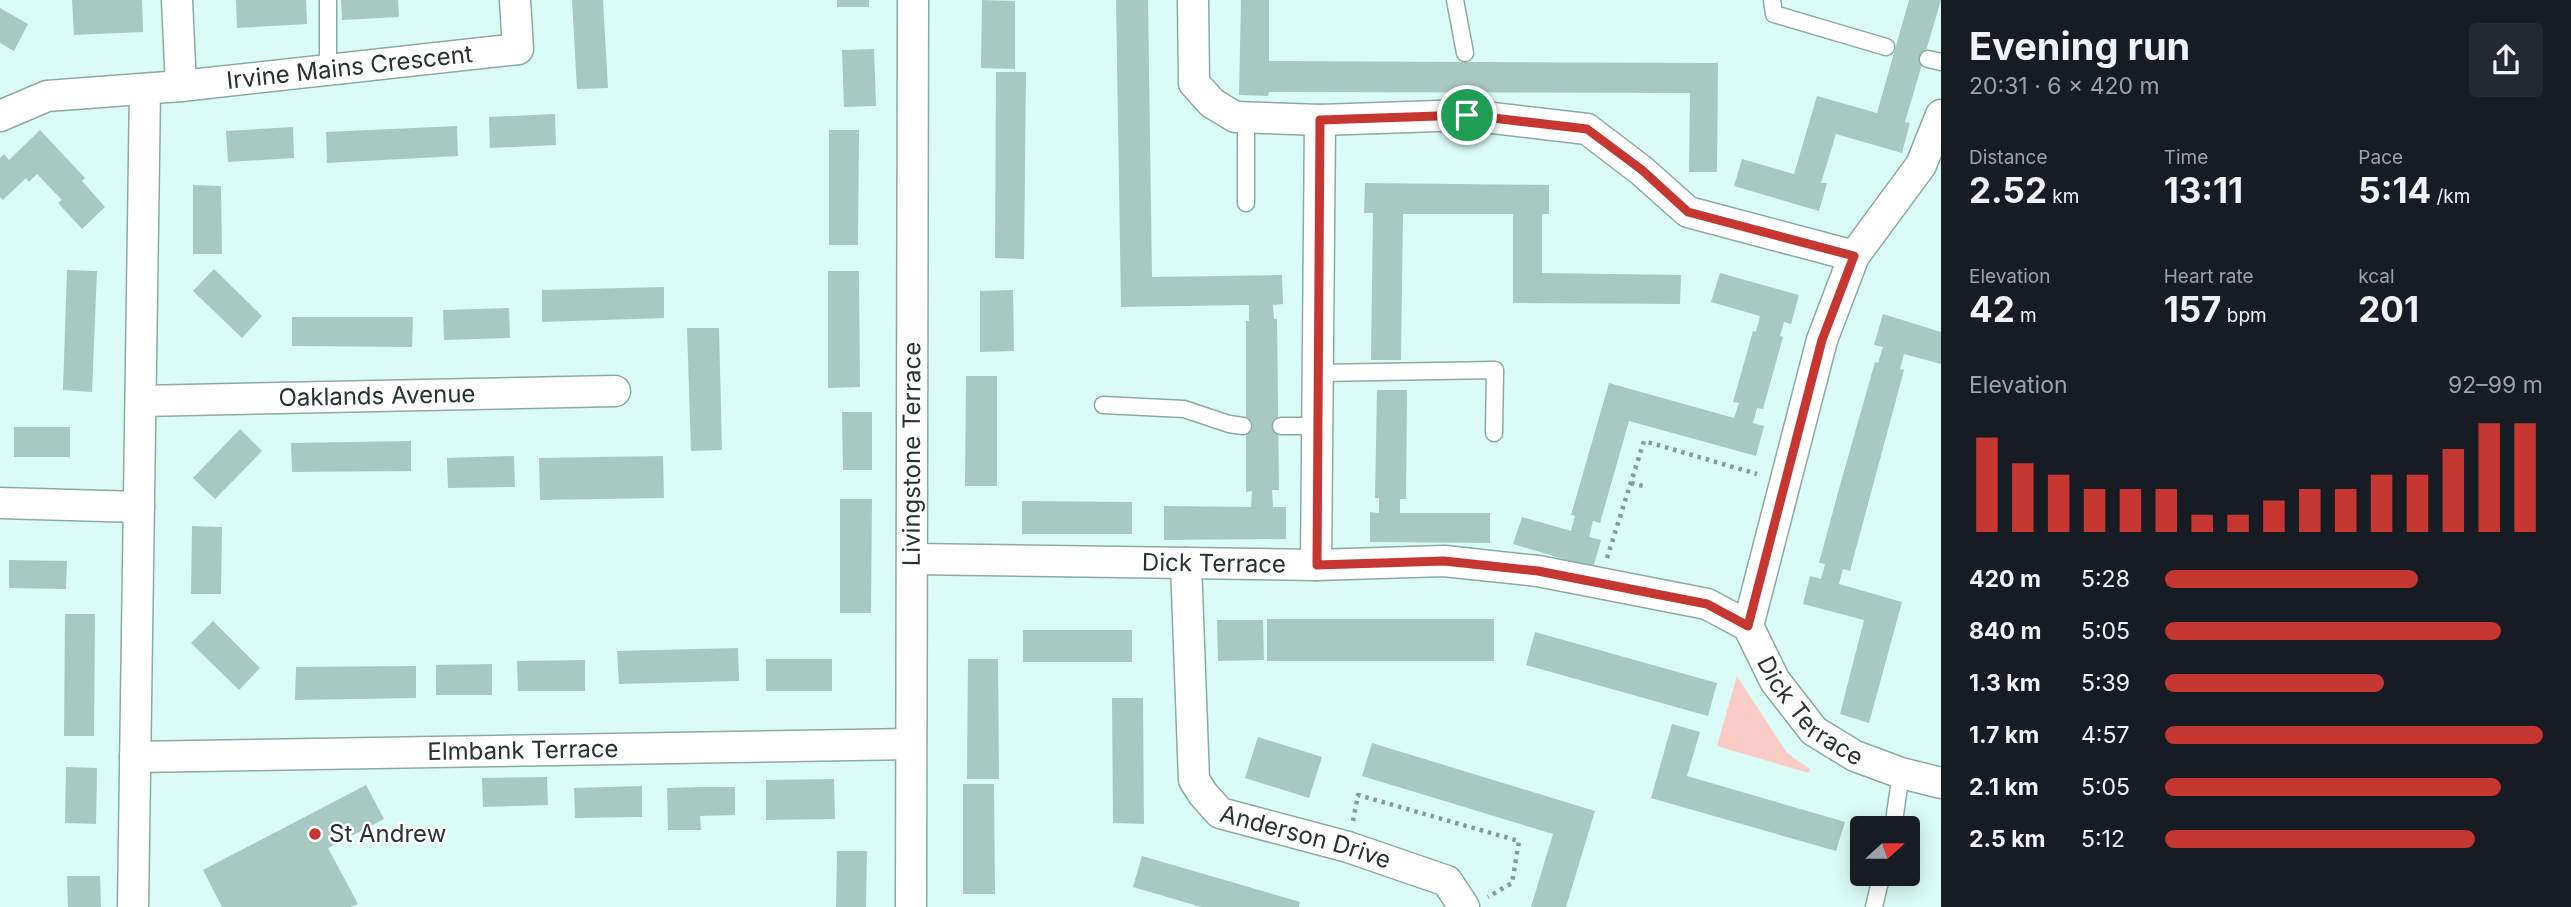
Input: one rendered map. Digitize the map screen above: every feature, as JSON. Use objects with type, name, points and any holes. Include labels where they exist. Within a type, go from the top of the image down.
[{"type":"street","points":[[177,0],[181,86]]},
{"type":"street","name":"Irvine Mains Crescent","points":[[0,116],[47,96],[181,86],[518,49],[515,0]]},
{"type":"street","name":"Livingstone Terrace","points":[[911,907],[913,0]]},
{"type":"street","points":[[1193,0],[1194,83],[1212,103],[1235,117],[1320,120],[1467,106],[1587,129],[1642,170],[1688,212],[1854,256]]},
{"type":"street","points":[[133,907],[145,89]]},
{"type":"street","points":[[1748,626],[1822,340],[1854,256],[1921,165],[1941,115]]},
{"type":"street","points":[[1317,565],[1320,120]]},
{"type":"street","name":"Oaklands Avenue","points":[[141,401],[615,391]]},
{"type":"street","points":[[0,503],[139,507]]},
{"type":"street","name":"Dick Terrace","points":[[913,559],[1317,565],[1444,561],[1538,571],[1707,604],[1748,626],[1775,681],[1814,732],[1855,755],[1900,773],[1941,783]]},
{"type":"street","name":"Anderson Drive","points":[[1186,563],[1194,780],[1203,794],[1220,813],[1348,847],[1447,881],[1473,904]]},
{"type":"street","name":"Elmbank Terrace","points":[[135,757],[911,744]]},
{"type":"lane","points":[[328,0],[328,70]]},
{"type":"lane","points":[[1455,0],[1465,53]]},
{"type":"lane","points":[[1772,0],[1774,14],[1886,47]]},
{"type":"lane","points":[[1246,117],[1246,203]]},
{"type":"lane","points":[[1319,373],[1495,370],[1494,433]]},
{"type":"lane","points":[[1103,405],[1184,409],[1243,426]]},
{"type":"lane","points":[[1281,426],[1318,426]]},
{"type":"lane","points":[[1895,816],[1900,773]]},
{"type":"lane","points":[[1874,907],[1879,886]]},
{"type":"path","points":[[1599,583],[1644,441],[1785,482]]},
{"type":"path","points":[[1631,483],[1643,486]]},
{"type":"path","points":[[1348,847],[1358,795],[1519,841],[1512,883],[1473,904]]},
{"type":"shaded area","points":[[1737,676],[1787,753],[1810,769],[1809,773],[1717,746]]},
{"type":"building","points":[[72,0],[142,0],[143,32],[74,35]]},
{"type":"building","points":[[236,0],[306,0],[307,24],[237,28]]},
{"type":"building","points":[[341,0],[398,0],[399,17],[342,20]]},
{"type":"building","points":[[572,0],[603,0],[608,88],[577,89]]},
{"type":"building","points":[[837,0],[869,0],[869,7],[837,7]]},
{"type":"building","points":[[982,0],[1015,1],[1015,69],[981,68]]},
{"type":"building","points":[[1116,0],[1148,0],[1152,277],[1282,275],[1283,304],[1273,305],[1274,319],[1277,319],[1279,490],[1272,490],[1273,507],[1286,507],[1286,539],[1164,540],[1164,506],[1251,507],[1252,491],[1246,492],[1246,321],[1249,321],[1249,305],[1121,307]]},
{"type":"building","points":[[1241,0],[1269,0],[1269,61],[1718,63],[1717,172],[1689,172],[1690,93],[1269,92],[1268,96],[1239,95]]},
{"type":"building","points":[[1909,0],[1941,0],[1905,122],[1910,123],[1902,153],[1836,134],[1821,183],[1827,183],[1819,211],[1734,186],[1742,159],[1794,174],[1817,96],[1877,113]]},
{"type":"building","points":[[0,8],[28,24],[14,51],[0,43]]},
{"type":"building","points":[[874,49],[876,106],[844,107],[842,50]]},
{"type":"building","points":[[996,72],[1026,72],[1024,259],[995,258]]},
{"type":"building","points":[[555,114],[556,145],[490,148],[489,117]]},
{"type":"building","points":[[457,126],[458,156],[327,163],[326,132]]},
{"type":"building","points":[[293,127],[294,158],[228,162],[226,131]]},
{"type":"building","points":[[40,130],[85,178],[82,181],[105,207],[82,229],[58,203],[62,200],[37,174],[29,182],[26,178],[3,200],[0,197],[0,158],[4,154],[9,160]]},
{"type":"building","points":[[829,130],[859,130],[858,245],[829,245]]},
{"type":"building","points":[[1365,183],[1549,185],[1549,214],[1542,214],[1542,273],[1681,275],[1680,304],[1513,303],[1513,214],[1403,214],[1401,360],[1371,360],[1373,213],[1364,213]]},
{"type":"building","points":[[193,185],[221,186],[222,254],[193,254]]},
{"type":"building","points":[[214,269],[262,316],[242,338],[193,291]]},
{"type":"building","points":[[67,270],[97,271],[92,392],[63,390]]},
{"type":"building","points":[[828,271],[859,271],[860,387],[828,388]]},
{"type":"building","points":[[1720,273],[1799,295],[1791,324],[1784,322],[1780,336],[1783,337],[1763,409],[1757,408],[1753,423],[1764,426],[1756,456],[1629,421],[1600,523],[1593,521],[1589,537],[1601,540],[1593,568],[1513,544],[1522,517],[1571,531],[1575,516],[1571,515],[1609,383],[1734,418],[1739,403],[1733,402],[1753,331],[1756,332],[1760,316],[1711,302]]},
{"type":"building","points":[[664,287],[664,318],[542,322],[542,290]]},
{"type":"building","points":[[1013,290],[1014,351],[980,352],[980,291]]},
{"type":"building","points":[[509,308],[510,338],[444,340],[443,310]]},
{"type":"building","points":[[1883,314],[1941,332],[1941,364],[1904,354],[1900,369],[1904,370],[1850,571],[1843,569],[1839,584],[1902,602],[1869,723],[1840,714],[1864,620],[1803,604],[1810,576],[1821,579],[1825,564],[1819,563],[1875,362],[1878,363],[1883,347],[1874,345]]},
{"type":"building","points":[[292,317],[413,317],[412,347],[292,346]]},
{"type":"building","points":[[687,328],[719,328],[722,450],[691,451]]},
{"type":"building","points":[[966,376],[997,376],[997,486],[965,486]]},
{"type":"building","points":[[1377,390],[1407,390],[1406,499],[1400,499],[1400,513],[1490,513],[1490,543],[1370,542],[1370,512],[1379,513],[1379,498],[1375,498]]},
{"type":"building","points":[[842,412],[872,412],[872,470],[843,470]]},
{"type":"building","points":[[14,427],[70,427],[70,457],[14,457]]},
{"type":"building","points":[[240,429],[262,451],[215,499],[193,478]]},
{"type":"building","points":[[411,441],[411,471],[292,472],[291,443]]},
{"type":"building","points":[[514,456],[515,487],[448,488],[447,458]]},
{"type":"building","points":[[663,456],[664,498],[540,500],[539,458]]},
{"type":"building","points":[[840,499],[872,499],[871,613],[840,613]]},
{"type":"building","points":[[1022,501],[1132,502],[1132,534],[1022,534]]},
{"type":"building","points":[[192,526],[222,527],[221,594],[191,594]]},
{"type":"building","points":[[9,560],[67,561],[66,589],[9,588]]},
{"type":"building","points":[[65,614],[95,614],[94,736],[64,736]]},
{"type":"building","points":[[1267,619],[1494,619],[1494,661],[1267,661]]},
{"type":"building","points":[[1217,620],[1263,620],[1264,660],[1218,661]]},
{"type":"building","points":[[213,621],[260,668],[239,690],[191,643]]},
{"type":"building","points":[[1023,630],[1132,630],[1132,662],[1023,662]]},
{"type":"building","points":[[1535,632],[1717,683],[1708,716],[1526,665]]},
{"type":"building","points":[[738,648],[739,681],[619,684],[617,651]]},
{"type":"building","points":[[766,659],[832,659],[832,691],[766,691]]},
{"type":"building","points":[[968,659],[998,659],[999,779],[967,779]]},
{"type":"building","points":[[585,660],[585,691],[518,691],[517,661]]},
{"type":"building","points":[[492,664],[492,695],[436,695],[436,665]]},
{"type":"building","points":[[416,666],[416,698],[295,700],[296,667]]},
{"type":"building","points":[[1112,698],[1143,698],[1144,824],[1113,823]]},
{"type":"building","points":[[1672,724],[1700,732],[1687,776],[1845,822],[1836,851],[1651,798]]},
{"type":"building","points":[[1258,737],[1322,757],[1309,798],[1245,778]]},
{"type":"building","points":[[1372,743],[1595,811],[1566,907],[1531,907],[1553,834],[1362,776]]},
{"type":"building","points":[[66,767],[97,768],[96,824],[65,823]]},
{"type":"building","points":[[547,777],[548,805],[483,807],[482,778]]},
{"type":"building","points":[[834,779],[835,819],[766,820],[766,780]]},
{"type":"building","points":[[963,784],[994,784],[995,894],[963,894]]},
{"type":"building","name":"St Andrew","points":[[366,785],[384,819],[328,848],[358,904],[351,907],[222,907],[203,870]]},
{"type":"building","points":[[642,786],[642,817],[575,818],[574,788]]},
{"type":"building","points":[[735,787],[735,815],[700,816],[701,830],[668,830],[667,788]]},
{"type":"building","points":[[837,851],[867,851],[866,907],[836,907]]},
{"type":"building","points":[[1142,856],[1300,902],[1299,907],[1201,907],[1133,887]]},
{"type":"building","points":[[67,876],[100,876],[101,907],[68,907]]},
{"type":"place","name":"St Andrew","points":[[315,834]]},
{"type":"route","points":[[1467,115],[1587,129],[1642,170],[1688,212],[1854,256],[1822,340],[1748,626],[1707,604],[1538,571],[1444,561],[1317,565],[1320,120],[1467,115]]}]
